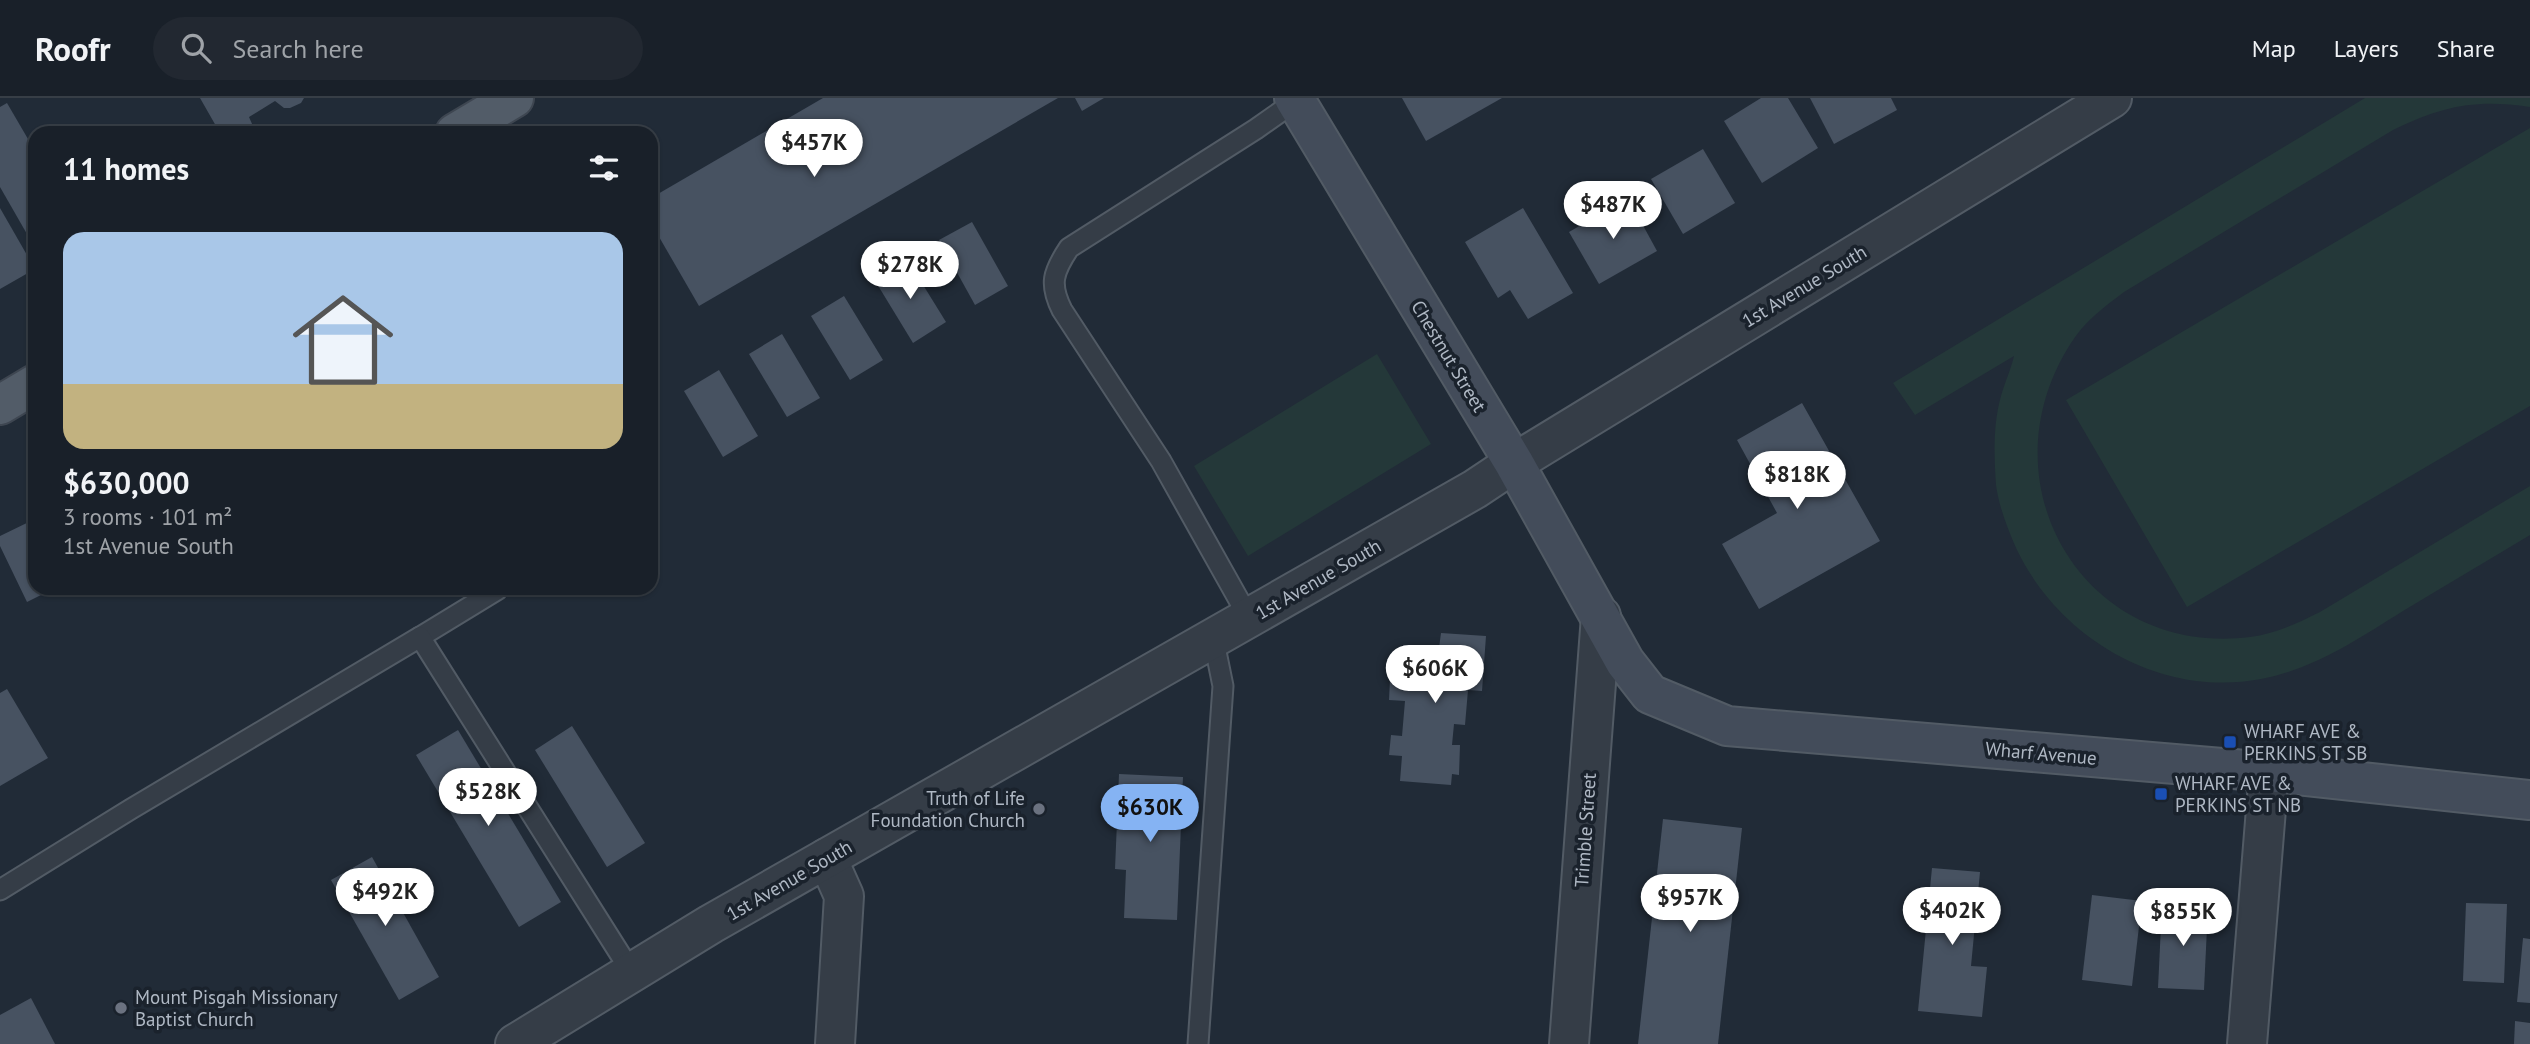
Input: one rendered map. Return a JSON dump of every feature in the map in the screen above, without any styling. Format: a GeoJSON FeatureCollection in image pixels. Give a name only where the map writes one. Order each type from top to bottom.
{"type":"FeatureCollection","features":[{"type":"Feature","properties":{"kind":"main road"},"geometry":{"type":"LineString","coordinates":[[467,126],[513,98]]}},
{"type":"Feature","properties":{"kind":"main road"},"geometry":{"type":"LineString","coordinates":[[0,405],[28,388]]}},
{"type":"Feature","properties":{"kind":"street","name":"1st Avenue South"},"geometry":{"type":"LineString","coordinates":[[515,1044],[711,924],[1475,489],[2112,98]]}},
{"type":"Feature","properties":{"kind":"street","name":"Chestnut Street"},"geometry":{"type":"LineString","coordinates":[[1296,99],[1514,463],[1601,616]]}},
{"type":"Feature","properties":{"kind":"street","name":"Wharf Avenue"},"geometry":{"type":"LineString","coordinates":[[1601,616],[1625,662],[1650,694],[1727,726],[2269,772],[2530,800]]}},
{"type":"Feature","properties":{"kind":"street","name":"Trimble Street"},"geometry":{"type":"LineString","coordinates":[[1569,1044],[1601,616]]}},
{"type":"Feature","properties":{"kind":"street"},"geometry":{"type":"LineString","coordinates":[[2247,1044],[2269,772]]}},
{"type":"Feature","properties":{"kind":"street"},"geometry":{"type":"LineString","coordinates":[[827,858],[844,896],[835,1044]]}},
{"type":"Feature","properties":{"kind":"lane"},"geometry":{"type":"LineString","coordinates":[[1249,618],[1161,461],[1062,310],[1054,295],[1054,280],[1059,264],[1069,248],[1256,129],[1296,99]]}},
{"type":"Feature","properties":{"kind":"lane"},"geometry":{"type":"LineString","coordinates":[[0,890],[489,595]]}},
{"type":"Feature","properties":{"kind":"lane"},"geometry":{"type":"LineString","coordinates":[[420,637],[632,973]]}},
{"type":"Feature","properties":{"kind":"lane"},"geometry":{"type":"LineString","coordinates":[[1198,1044],[1223,686],[1213,637]]}},
{"type":"Feature","properties":{"kind":"green space"},"geometry":{"type":"Polygon","coordinates":[[[2365,98],[2530,98],[2530,107],[2492,104],[2460,106],[2428,115],[2393,130],[2124,292],[2102,309],[2071,343],[2046,397],[2038,451],[2044,503],[2064,550],[2097,590],[2139,620],[2191,636],[2250,637],[2295,624],[2320,612],[2530,486],[2530,535],[2352,642],[2299,668],[2261,679],[2224,683],[2187,679],[2151,670],[2118,655],[2087,635],[2059,610],[2036,582],[2017,550],[1997,493],[1995,451],[1998,407],[2014,356],[1915,415],[1893,383],[2365,98]]]}},
{"type":"Feature","properties":{"kind":"green space"},"geometry":{"type":"Polygon","coordinates":[[[2530,128],[2530,406],[2187,607],[2066,400],[2530,128]]]}},
{"type":"Feature","properties":{"kind":"green space"},"geometry":{"type":"Polygon","coordinates":[[[1377,354],[1431,444],[1248,556],[1194,466],[1377,354]]]}},
{"type":"Feature","properties":{"kind":"building"},"geometry":{"type":"Polygon","coordinates":[[[200,98],[304,98],[301,103],[290,108],[284,108],[275,101],[249,117],[253,126],[216,126],[200,98]]]}},
{"type":"Feature","properties":{"kind":"building"},"geometry":{"type":"Polygon","coordinates":[[[823,98],[1058,98],[699,306],[658,235],[658,194],[823,98]]]}},
{"type":"Feature","properties":{"kind":"building"},"geometry":{"type":"Polygon","coordinates":[[[1075,98],[1104,98],[1082,111],[1075,98]]]}},
{"type":"Feature","properties":{"kind":"building"},"geometry":{"type":"Polygon","coordinates":[[[1402,98],[1502,98],[1426,141],[1402,98]]]}},
{"type":"Feature","properties":{"kind":"building"},"geometry":{"type":"Polygon","coordinates":[[[1761,98],[1788,98],[1818,148],[1762,183],[1724,121],[1761,98]]]}},
{"type":"Feature","properties":{"kind":"building"},"geometry":{"type":"Polygon","coordinates":[[[1810,98],[1891,98],[1897,110],[1834,144],[1810,98]]]}},
{"type":"Feature","properties":{"kind":"building"},"geometry":{"type":"Polygon","coordinates":[[[7,103],[28,139],[28,236],[0,187],[0,107],[7,103]]]}},
{"type":"Feature","properties":{"kind":"building"},"geometry":{"type":"Polygon","coordinates":[[[1703,149],[1735,203],[1683,234],[1651,179],[1703,149]]]}},
{"type":"Feature","properties":{"kind":"building"},"geometry":{"type":"Polygon","coordinates":[[[1628,198],[1657,251],[1599,284],[1569,232],[1628,198]]]}},
{"type":"Feature","properties":{"kind":"building"},"geometry":{"type":"Polygon","coordinates":[[[0,208],[28,257],[28,273],[0,289],[0,208]]]}},
{"type":"Feature","properties":{"kind":"building"},"geometry":{"type":"Polygon","coordinates":[[[1523,208],[1573,293],[1528,319],[1510,290],[1498,298],[1465,242],[1523,208]]]}},
{"type":"Feature","properties":{"kind":"building"},"geometry":{"type":"Polygon","coordinates":[[[972,222],[1008,286],[975,305],[939,240],[972,222]]]}},
{"type":"Feature","properties":{"kind":"building"},"geometry":{"type":"Polygon","coordinates":[[[907,259],[946,322],[913,343],[874,279],[907,259]]]}},
{"type":"Feature","properties":{"kind":"building"},"geometry":{"type":"Polygon","coordinates":[[[844,296],[883,360],[850,380],[811,316],[844,296]]]}},
{"type":"Feature","properties":{"kind":"building"},"geometry":{"type":"Polygon","coordinates":[[[782,334],[820,398],[787,417],[749,354],[782,334]]]}},
{"type":"Feature","properties":{"kind":"building"},"geometry":{"type":"Polygon","coordinates":[[[719,370],[758,436],[723,457],[684,391],[719,370]]]}},
{"type":"Feature","properties":{"kind":"building"},"geometry":{"type":"Polygon","coordinates":[[[1802,403],[1880,541],[1759,609],[1722,544],[1777,513],[1737,440],[1802,403]]]}},
{"type":"Feature","properties":{"kind":"building"},"geometry":{"type":"Polygon","coordinates":[[[28,522],[28,595],[41,595],[27,602],[0,546],[0,536],[28,522]]]}},
{"type":"Feature","properties":{"kind":"building"},"geometry":{"type":"Polygon","coordinates":[[[1441,633],[1486,636],[1482,691],[1468,690],[1465,725],[1454,724],[1452,745],[1460,745],[1459,775],[1452,774],[1451,785],[1400,781],[1402,756],[1389,755],[1391,735],[1402,736],[1405,701],[1389,700],[1390,678],[1401,679],[1403,645],[1439,648],[1441,633]]]}},
{"type":"Feature","properties":{"kind":"building"},"geometry":{"type":"Polygon","coordinates":[[[7,689],[48,758],[0,786],[0,693],[7,689]]]}},
{"type":"Feature","properties":{"kind":"building"},"geometry":{"type":"Polygon","coordinates":[[[572,726],[645,843],[607,867],[535,750],[572,726]]]}},
{"type":"Feature","properties":{"kind":"building"},"geometry":{"type":"Polygon","coordinates":[[[458,730],[561,902],[519,927],[416,755],[458,730]]]}},
{"type":"Feature","properties":{"kind":"building"},"geometry":{"type":"Polygon","coordinates":[[[1119,774],[1183,777],[1177,920],[1124,918],[1126,870],[1115,869],[1119,774]]]}},
{"type":"Feature","properties":{"kind":"building"},"geometry":{"type":"Polygon","coordinates":[[[1663,819],[1742,828],[1718,1044],[1638,1044],[1663,819]]]}},
{"type":"Feature","properties":{"kind":"building"},"geometry":{"type":"Polygon","coordinates":[[[372,857],[439,977],[399,1000],[331,880],[372,857]]]}},
{"type":"Feature","properties":{"kind":"building"},"geometry":{"type":"Polygon","coordinates":[[[1932,868],[1980,872],[1971,966],[1987,967],[1982,1017],[1918,1011],[1932,868]]]}},
{"type":"Feature","properties":{"kind":"building"},"geometry":{"type":"Polygon","coordinates":[[[2092,895],[2142,901],[2132,986],[2082,980],[2092,895]]]}},
{"type":"Feature","properties":{"kind":"building"},"geometry":{"type":"Polygon","coordinates":[[[2466,903],[2507,904],[2504,983],[2463,981],[2466,903]]]}},
{"type":"Feature","properties":{"kind":"building"},"geometry":{"type":"Polygon","coordinates":[[[2162,905],[2208,907],[2204,990],[2158,988],[2162,905]]]}},
{"type":"Feature","properties":{"kind":"building"},"geometry":{"type":"Polygon","coordinates":[[[2523,938],[2530,939],[2530,1003],[2517,1002],[2523,938]]]}},
{"type":"Feature","properties":{"kind":"building"},"geometry":{"type":"Polygon","coordinates":[[[31,998],[55,1044],[0,1044],[0,1015],[31,998]]]}},
{"type":"Feature","properties":{"kind":"building"},"geometry":{"type":"Polygon","coordinates":[[[2515,1021],[2530,1023],[2530,1044],[2514,1044],[2515,1021]]]}},
{"type":"Feature","properties":{"kind":"place","name":"WHARF AVE & PERKINS ST SB"},"geometry":{"type":"Point","coordinates":[2230,742]}},
{"type":"Feature","properties":{"kind":"place","name":"WHARF AVE & PERKINS ST NB"},"geometry":{"type":"Point","coordinates":[2161,794]}},
{"type":"Feature","properties":{"kind":"place","name":"Truth of Life Foundation Church"},"geometry":{"type":"Point","coordinates":[1039,809]}},
{"type":"Feature","properties":{"kind":"place","name":"Mount Pisgah Missionary Baptist Church"},"geometry":{"type":"Point","coordinates":[121,1008]}}]}
